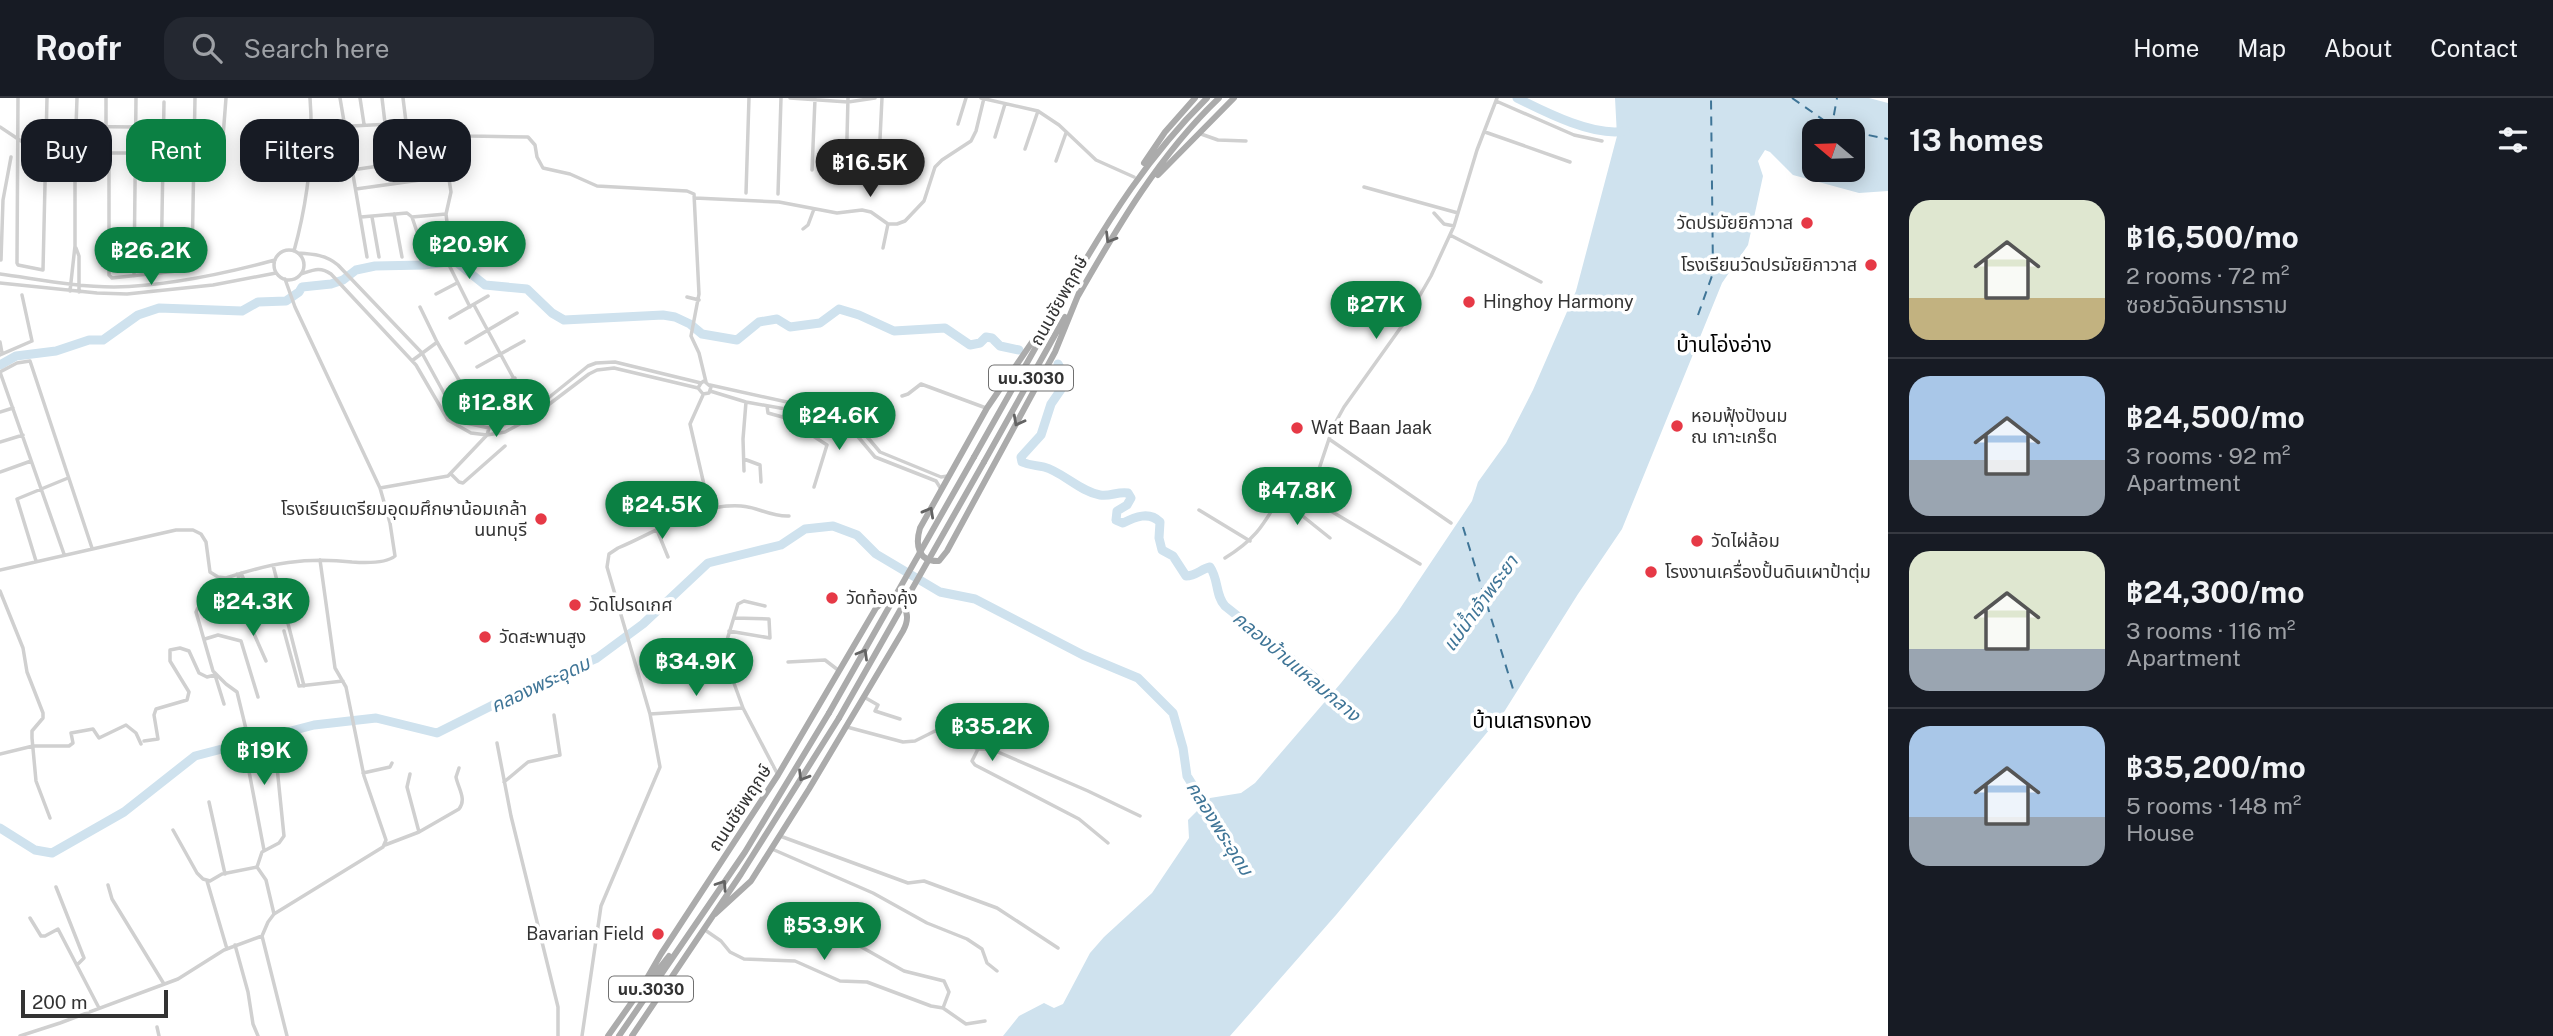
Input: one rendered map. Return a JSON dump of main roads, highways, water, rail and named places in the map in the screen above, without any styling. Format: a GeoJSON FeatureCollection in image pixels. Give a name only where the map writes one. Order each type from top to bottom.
{"type":"FeatureCollection","features":[{"type":"Feature","properties":{"kind":"main road","name":"ถนนชัยพฤกษ์"},"geometry":{"type":"LineString","coordinates":[[1129,189],[1134,177],[1165,132],[1195,98]]}},
{"type":"Feature","properties":{"kind":"main road","name":"ถนนชัยพฤกษ์"},"geometry":{"type":"LineString","coordinates":[[619,1036],[768,815],[829,713],[1069,288],[1129,189],[1167,140],[1206,98]]}},
{"type":"Feature","properties":{"kind":"main road","name":"ถนนชัยพฤกษ์"},"geometry":{"type":"LineString","coordinates":[[632,1036],[715,915],[839,718],[1119,224],[1181,140],[1219,98]]}},
{"type":"Feature","properties":{"kind":"main road"},"geometry":{"type":"LineString","coordinates":[[1146,186],[1234,98]]}},
{"type":"Feature","properties":{"kind":"main road"},"geometry":{"type":"LineString","coordinates":[[1069,288],[987,408],[941,491],[918,538],[920,554],[931,561],[939,561],[947,551],[996,463],[1055,352],[1079,293]]}},
{"type":"Feature","properties":{"kind":"main road","name":"ถนนชัยพฤกษ์"},"geometry":{"type":"LineString","coordinates":[[608,1036],[778,775],[876,608],[888,600],[901,603],[907,616],[905,627],[847,727],[751,881],[715,915]]}},
{"type":"Feature","properties":{"kind":"main road"},"geometry":{"type":"LineString","coordinates":[[639,992],[683,942]]}},
{"type":"Feature","properties":{"kind":"water","name":"แม่น้ำเจ้าพระยา"},"geometry":{"type":"Polygon","coordinates":[[[1615,98],[1869,98],[1888,103],[1888,191],[1859,193],[1819,182],[1866,182],[1866,119],[1802,119],[1802,177],[1793,175],[1765,150],[1758,161],[1763,176],[1748,245],[1722,283],[1622,529],[1504,712],[1336,915],[1230,1036],[1003,1036],[1019,1016],[1044,1003],[1054,1008],[1063,1004],[1090,953],[1152,893],[1189,838],[1188,820],[1210,798],[1241,793],[1255,783],[1397,613],[1472,501],[1478,482],[1506,443],[1533,390],[1576,291],[1617,136],[1615,98]]]}},
{"type":"Feature","properties":{"kind":"waterway"},"geometry":{"type":"LineString","coordinates":[[1517,98],[1585,127],[1613,132],[1625,131]]}},
{"type":"Feature","properties":{"kind":"waterway","name":"คลองบ้านแหลมกลาง"},"geometry":{"type":"LineString","coordinates":[[0,365],[16,356],[56,351],[89,340],[103,340],[138,315],[159,308],[242,311],[258,302],[286,301],[302,287],[331,284],[343,280],[356,270],[375,266],[455,261],[485,285],[527,289],[552,313],[564,320],[663,315],[690,324],[702,334],[737,340],[759,322],[777,319],[790,327],[820,323],[839,309],[894,331],[945,328],[970,345],[980,343],[986,337],[992,338],[1000,346],[1019,350]]}},
{"type":"Feature","properties":{"kind":"waterway","name":"คลองบ้านแหลมกลาง"},"geometry":{"type":"LineString","coordinates":[[1058,364],[1064,375],[1062,388],[1051,404],[1041,435],[1021,457],[1022,462],[1051,469],[1092,493],[1128,493],[1131,498],[1127,505],[1117,511],[1116,520],[1123,523],[1147,516],[1160,522],[1159,538],[1162,550],[1173,556],[1186,576],[1210,567],[1225,606],[1313,676],[1340,702]]}},
{"type":"Feature","properties":{"kind":"waterway","name":"คลองพระอุดม"},"geometry":{"type":"LineString","coordinates":[[0,828],[35,850],[52,853],[124,812],[195,756],[314,725],[376,718],[437,733],[523,690],[597,658],[643,624],[708,563],[781,545],[805,529],[833,526],[857,535],[876,554],[940,592],[975,599],[1083,655],[1138,678],[1173,713],[1183,748],[1187,776],[1209,811]]}},
{"type":"Feature","properties":{"kind":"place","name":"วัดปรมัยยิกาวาส"},"geometry":{"type":"Point","coordinates":[1807,223]}},
{"type":"Feature","properties":{"kind":"place","name":"โรงเรียนวัดปรมัยยิกาวาส"},"geometry":{"type":"Point","coordinates":[1871,265]}},
{"type":"Feature","properties":{"kind":"place","name":"Hinghoy Harmony"},"geometry":{"type":"Point","coordinates":[1469,302]}},
{"type":"Feature","properties":{"kind":"place","name":"หอมฟุ้งปังนม ณ เกาะเกร็ด"},"geometry":{"type":"Point","coordinates":[1677,426]}},
{"type":"Feature","properties":{"kind":"place","name":"Wat Baan Jaak"},"geometry":{"type":"Point","coordinates":[1297,428]}},
{"type":"Feature","properties":{"kind":"place","name":"โรงเรียนเตรียมอุดมศึกษาน้อมเกล้า นนทบุรี"},"geometry":{"type":"Point","coordinates":[541,519]}},
{"type":"Feature","properties":{"kind":"place","name":"วัดไผ่ล้อม"},"geometry":{"type":"Point","coordinates":[1697,541]}},
{"type":"Feature","properties":{"kind":"place","name":"โรงงานเครื่องปั้นดินเผาป้าตุ่ม"},"geometry":{"type":"Point","coordinates":[1651,572]}},
{"type":"Feature","properties":{"kind":"place","name":"วัดท้องคุ้ง"},"geometry":{"type":"Point","coordinates":[832,598]}},
{"type":"Feature","properties":{"kind":"place","name":"วัดโปรดเกศ"},"geometry":{"type":"Point","coordinates":[575,605]}},
{"type":"Feature","properties":{"kind":"place","name":"วัดสะพานสูง"},"geometry":{"type":"Point","coordinates":[485,637]}},
{"type":"Feature","properties":{"kind":"place","name":"Bavarian Field"},"geometry":{"type":"Point","coordinates":[658,934]}},
{"type":"Feature","properties":{"kind":"district","name":"บ้านโอ่งอ่าง"},"geometry":{"type":"Point","coordinates":[1724,345]}},
{"type":"Feature","properties":{"kind":"district","name":"บ้านเสาธงทอง"},"geometry":{"type":"Point","coordinates":[1532,721]}}]}
